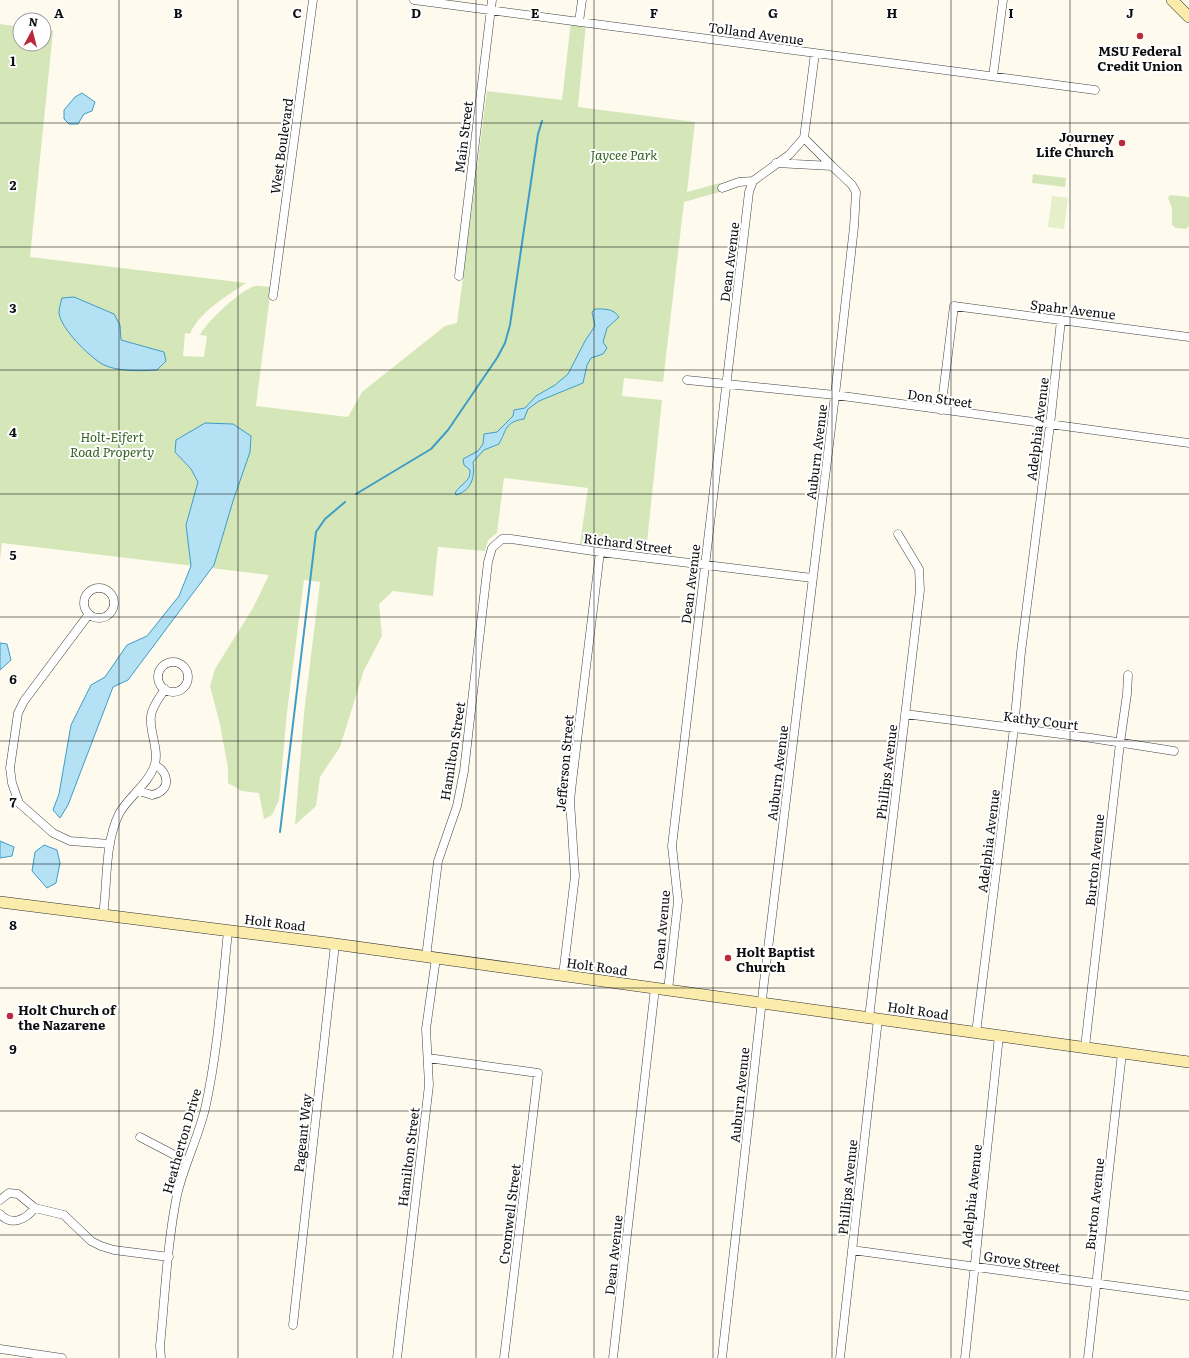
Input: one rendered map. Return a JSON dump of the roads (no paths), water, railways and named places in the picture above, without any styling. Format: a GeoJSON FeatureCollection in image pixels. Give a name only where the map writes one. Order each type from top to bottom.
{"type":"FeatureCollection","features":[{"type":"Feature","properties":{"kind":"main road"},"geometry":{"type":"LineString","coordinates":[[1172,0],[1189,17]]}},
{"type":"Feature","properties":{"kind":"main road","name":"Holt Road"},"geometry":{"type":"LineString","coordinates":[[0,902],[335,944],[1189,1062]]}},
{"type":"Feature","properties":{"kind":"street","name":"West Boulevard"},"geometry":{"type":"LineString","coordinates":[[273,296],[313,0]]}},
{"type":"Feature","properties":{"kind":"street","name":"Tolland Avenue"},"geometry":{"type":"LineString","coordinates":[[414,0],[1095,90]]}},
{"type":"Feature","properties":{"kind":"street","name":"Main Street"},"geometry":{"type":"LineString","coordinates":[[459,276],[492,0]]}},
{"type":"Feature","properties":{"kind":"street"},"geometry":{"type":"LineString","coordinates":[[579,22],[582,0]]}},
{"type":"Feature","properties":{"kind":"street"},"geometry":{"type":"LineString","coordinates":[[993,76],[1003,0]]}},
{"type":"Feature","properties":{"kind":"street"},"geometry":{"type":"LineString","coordinates":[[722,188],[740,182],[753,181],[789,155],[804,138],[815,53]]}},
{"type":"Feature","properties":{"kind":"street"},"geometry":{"type":"LineString","coordinates":[[804,138],[832,166]]}},
{"type":"Feature","properties":{"kind":"street"},"geometry":{"type":"LineString","coordinates":[[776,163],[832,166]]}},
{"type":"Feature","properties":{"kind":"street","name":"Auburn Avenue"},"geometry":{"type":"LineString","coordinates":[[722,1358],[762,1003],[854,226],[856,192],[852,185],[832,166]]}},
{"type":"Feature","properties":{"kind":"street","name":"Dean Avenue"},"geometry":{"type":"LineString","coordinates":[[668,990],[678,901],[672,846],[749,192],[753,181]]}},
{"type":"Feature","properties":{"kind":"street","name":"Spahr Avenue"},"geometry":{"type":"LineString","coordinates":[[941,410],[954,306],[1189,337]]}},
{"type":"Feature","properties":{"kind":"street","name":"Adelphia Avenue"},"geometry":{"type":"LineString","coordinates":[[976,1032],[1014,728],[1021,652],[1050,425],[1061,320]]}},
{"type":"Feature","properties":{"kind":"street","name":"Don Street"},"geometry":{"type":"LineString","coordinates":[[688,380],[835,395],[1189,443]]}},
{"type":"Feature","properties":{"kind":"street","name":"Phillips Avenue"},"geometry":{"type":"LineString","coordinates":[[840,1358],[852,1250],[873,1019],[920,579],[919,569],[898,534]]}},
{"type":"Feature","properties":{"kind":"street","name":"Richard Street"},"geometry":{"type":"LineString","coordinates":[[492,548],[502,539],[812,578]]}},
{"type":"Feature","properties":{"kind":"street","name":"Hamilton Street"},"geometry":{"type":"LineString","coordinates":[[397,1358],[429,1085],[426,1029],[438,861],[457,806],[464,772],[488,562],[492,548]]}},
{"type":"Feature","properties":{"kind":"street","name":"Jefferson Street"},"geometry":{"type":"LineString","coordinates":[[564,976],[575,876],[570,800],[600,552]]}},
{"type":"Feature","properties":{"kind":"street"},"geometry":{"type":"LineString","coordinates":[[89,614],[24,701],[18,713],[10,768],[12,783],[19,803],[53,833],[70,841],[110,844]]}},
{"type":"Feature","properties":{"kind":"street","name":"Burton Avenue"},"geometry":{"type":"LineString","coordinates":[[1085,1047],[1128,675]]}},
{"type":"Feature","properties":{"kind":"street"},"geometry":{"type":"LineString","coordinates":[[103,916],[110,844],[120,813],[139,791],[155,764],[155,747],[151,716],[154,707],[165,689]]}},
{"type":"Feature","properties":{"kind":"street","name":"Kathy Court"},"geometry":{"type":"LineString","coordinates":[[905,714],[1174,751]]}},
{"type":"Feature","properties":{"kind":"street"},"geometry":{"type":"LineString","coordinates":[[139,791],[152,795],[163,790],[166,785],[165,772],[155,764]]}},
{"type":"Feature","properties":{"kind":"street","name":"Heatherton Drive"},"geometry":{"type":"LineString","coordinates":[[161,1358],[160,1346],[168,1257],[177,1196],[186,1161],[197,1134],[208,1094],[228,931]]}},
{"type":"Feature","properties":{"kind":"street","name":"Pageant Way"},"geometry":{"type":"LineString","coordinates":[[293,1325],[335,944]]}},
{"type":"Feature","properties":{"kind":"street","name":"Dean Avenue"},"geometry":{"type":"LineString","coordinates":[[613,1358],[655,988]]}},
{"type":"Feature","properties":{"kind":"street","name":"Adelphia Avenue"},"geometry":{"type":"LineString","coordinates":[[965,1358],[999,1036]]}},
{"type":"Feature","properties":{"kind":"street","name":"Burton Avenue"},"geometry":{"type":"LineString","coordinates":[[1088,1358],[1122,1052]]}},
{"type":"Feature","properties":{"kind":"street","name":"Cromwell Street"},"geometry":{"type":"LineString","coordinates":[[428,1058],[538,1073],[504,1358]]}},
{"type":"Feature","properties":{"kind":"street"},"geometry":{"type":"LineString","coordinates":[[140,1137],[186,1161]]}},
{"type":"Feature","properties":{"kind":"street"},"geometry":{"type":"LineString","coordinates":[[0,1200],[9,1193],[18,1194],[35,1208],[64,1215],[91,1241],[101,1246],[114,1250],[168,1257]]}},
{"type":"Feature","properties":{"kind":"street"},"geometry":{"type":"LineString","coordinates":[[0,1214],[5,1219],[16,1221],[28,1216],[35,1208]]}},
{"type":"Feature","properties":{"kind":"street","name":"Grove Street"},"geometry":{"type":"LineString","coordinates":[[852,1250],[1189,1296]]}},
{"type":"Feature","properties":{"kind":"street"},"geometry":{"type":"LineString","coordinates":[[0,1349],[62,1358]]}},
{"type":"Feature","properties":{"kind":"water"},"geometry":{"type":"Polygon","coordinates":[[[82,93],[95,102],[92,111],[84,114],[78,124],[69,124],[64,119],[64,110],[75,97],[82,93]]]}},
{"type":"Feature","properties":{"kind":"water"},"geometry":{"type":"Polygon","coordinates":[[[74,297],[114,314],[120,325],[121,340],[164,352],[166,361],[157,370],[137,371],[122,370],[102,364],[76,342],[61,319],[59,311],[62,298],[74,297]]]}},
{"type":"Feature","properties":{"kind":"water"},"geometry":{"type":"Polygon","coordinates":[[[595,309],[605,309],[614,312],[619,317],[607,328],[603,342],[607,348],[603,354],[591,358],[587,365],[583,383],[539,401],[528,409],[524,419],[510,424],[505,430],[499,444],[484,450],[473,462],[473,478],[469,486],[466,490],[456,495],[455,493],[457,490],[467,480],[470,474],[470,470],[464,465],[463,459],[478,451],[483,444],[484,434],[497,432],[513,416],[514,410],[525,408],[536,396],[555,385],[568,374],[585,341],[595,326],[592,312],[595,309]]]}},
{"type":"Feature","properties":{"kind":"water"},"geometry":{"type":"Polygon","coordinates":[[[205,423],[233,424],[251,436],[250,452],[233,501],[214,565],[128,680],[113,687],[68,805],[60,818],[53,810],[59,794],[71,725],[91,685],[105,677],[127,645],[147,636],[179,596],[191,566],[186,525],[198,482],[191,469],[175,452],[176,440],[205,423]]]}},
{"type":"Feature","properties":{"kind":"water"},"geometry":{"type":"Polygon","coordinates":[[[0,643],[7,644],[11,660],[0,670],[0,643]]]}},
{"type":"Feature","properties":{"kind":"water"},"geometry":{"type":"Polygon","coordinates":[[[0,841],[14,847],[12,856],[0,858],[0,841]]]}},
{"type":"Feature","properties":{"kind":"water"},"geometry":{"type":"Polygon","coordinates":[[[44,845],[57,850],[60,863],[56,883],[47,888],[32,871],[35,852],[44,845]]]}},
{"type":"Feature","properties":{"kind":"waterway"},"geometry":{"type":"LineString","coordinates":[[356,494],[431,449],[448,430],[497,358],[505,343],[510,325],[538,134],[542,121]]}},
{"type":"Feature","properties":{"kind":"waterway"},"geometry":{"type":"LineString","coordinates":[[280,832],[316,532],[325,519],[345,502]]}},
{"type":"Feature","properties":{"kind":"place","name":"MSU Federal Credit Union"},"geometry":{"type":"Point","coordinates":[1140,36]}},
{"type":"Feature","properties":{"kind":"place","name":"Journey Life Church"},"geometry":{"type":"Point","coordinates":[1122,143]}},
{"type":"Feature","properties":{"kind":"place","name":"Holt Baptist Church"},"geometry":{"type":"Point","coordinates":[728,958]}},
{"type":"Feature","properties":{"kind":"place","name":"Holt Church of the Nazarene"},"geometry":{"type":"Point","coordinates":[10,1016]}},
{"type":"Feature","properties":{"kind":"park label","name":"Jaycee Park"},"geometry":{"type":"Point","coordinates":[624,154]}},
{"type":"Feature","properties":{"kind":"park label","name":"Holt-Eifert Road Property"},"geometry":{"type":"Point","coordinates":[112,444]}}]}
